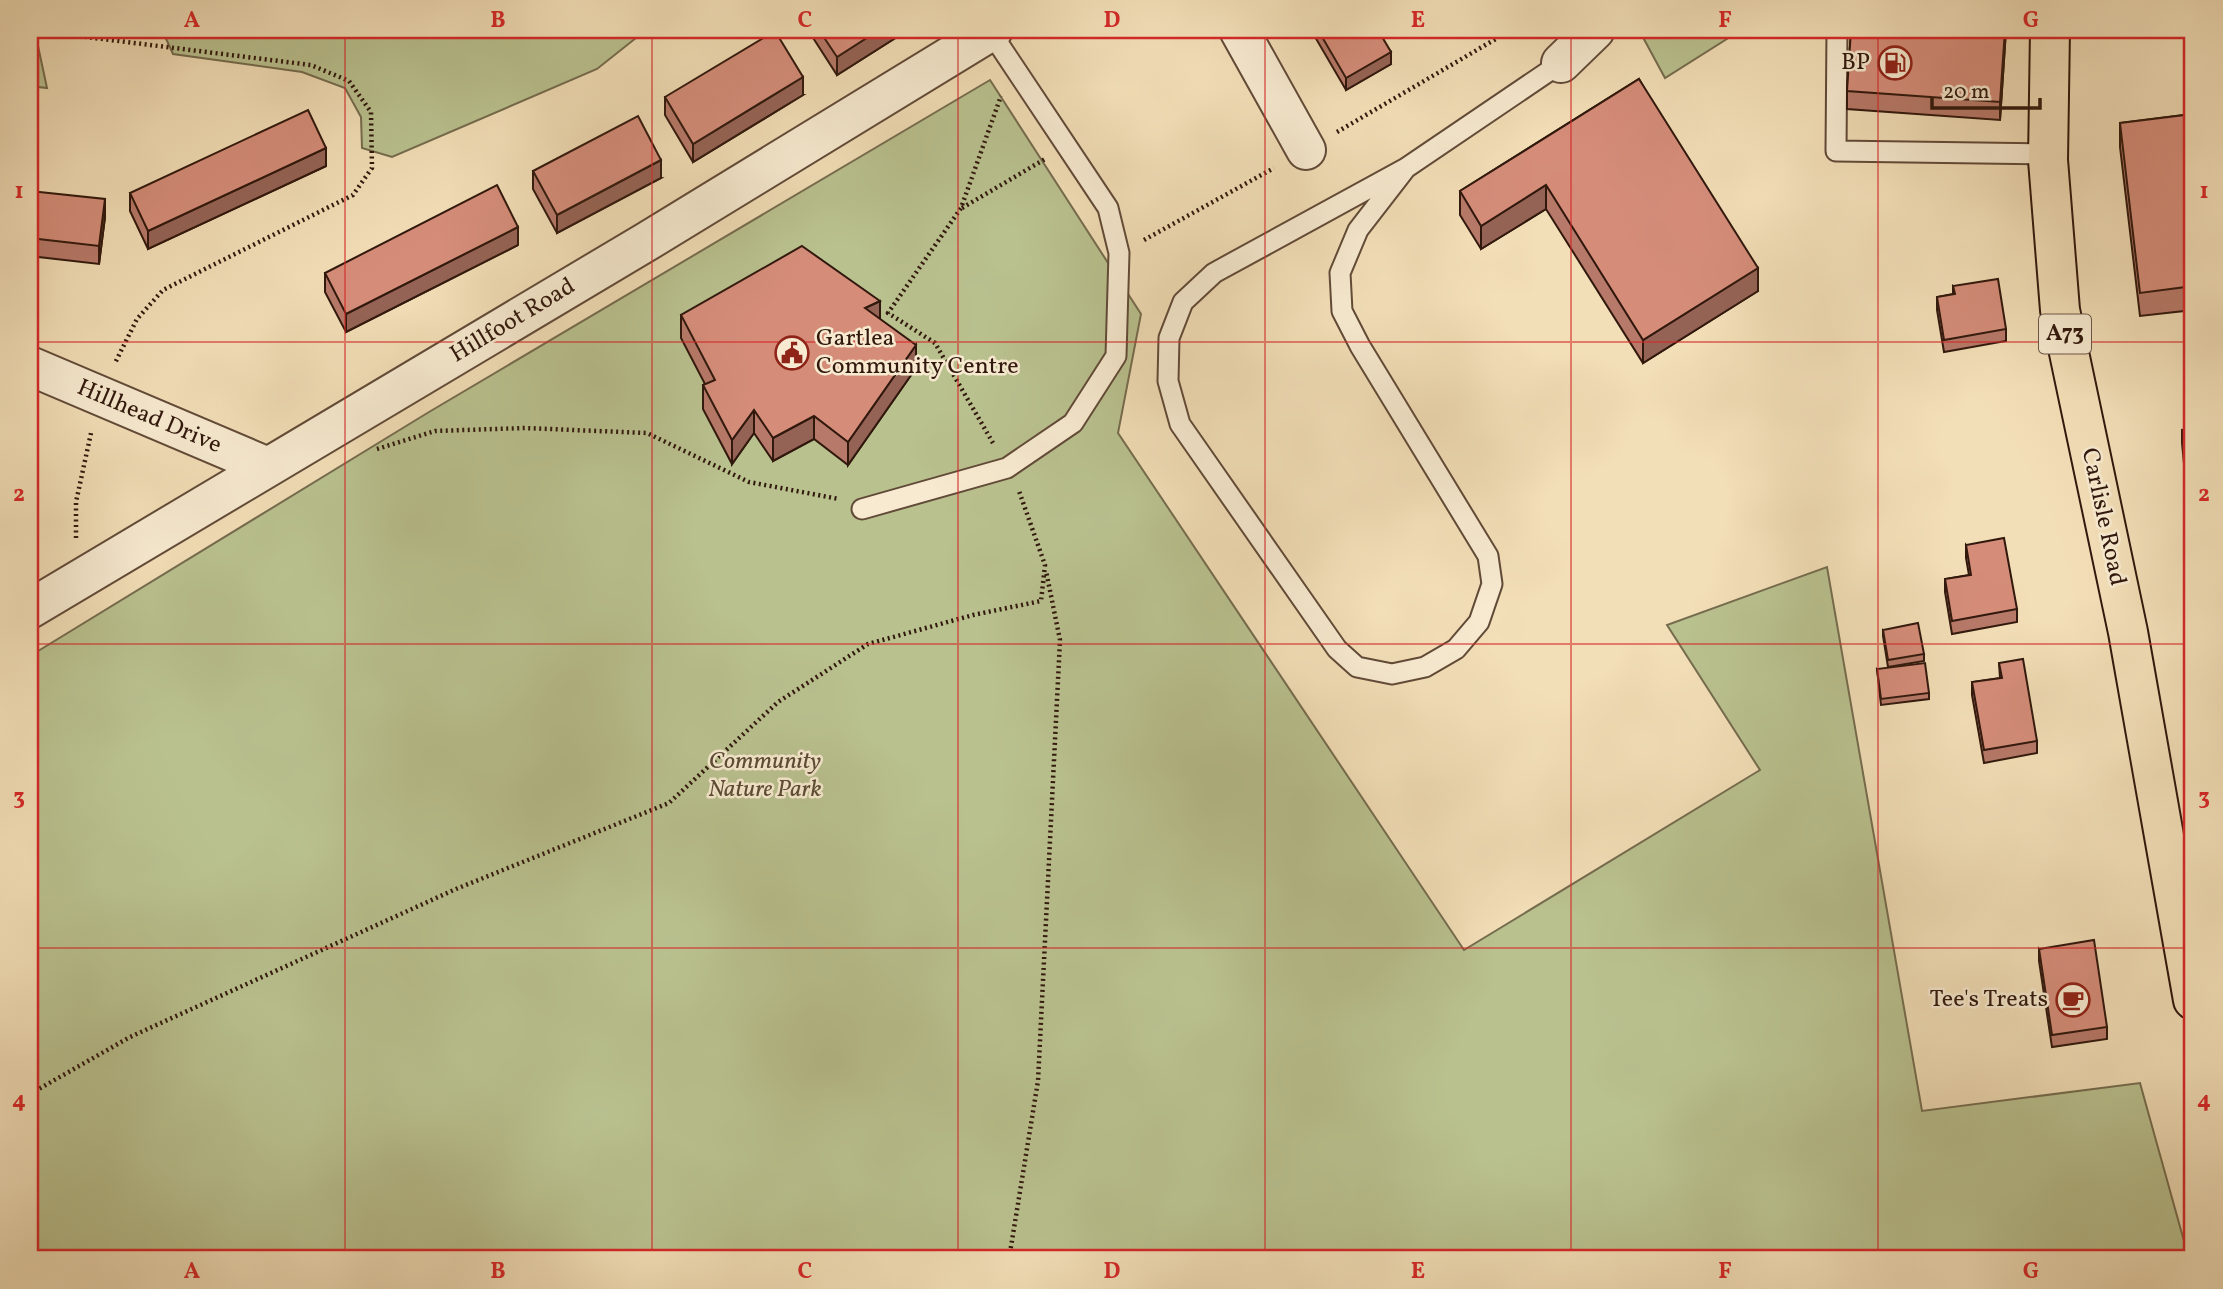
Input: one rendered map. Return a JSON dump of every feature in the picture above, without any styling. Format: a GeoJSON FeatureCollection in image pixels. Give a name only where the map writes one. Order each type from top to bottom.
{"type":"FeatureCollection","features":[{"type":"Feature","properties":{"kind":"main road","name":"Carlisle Road"},"geometry":{"type":"LineString","coordinates":[[2050,30],[2048,154],[2060,310],[2128,632],[2193,1000]]}},
{"type":"Feature","properties":{"kind":"street"},"geometry":{"type":"LineString","coordinates":[[1239,30],[1306,150]]}},
{"type":"Feature","properties":{"kind":"street"},"geometry":{"type":"LineString","coordinates":[[1561,63],[1595,30]]}},
{"type":"Feature","properties":{"kind":"street","name":"Hillfoot Road"},"geometry":{"type":"LineString","coordinates":[[30,609],[658,235],[991,31]]}},
{"type":"Feature","properties":{"kind":"street","name":"Hillhead Drive"},"geometry":{"type":"LineString","coordinates":[[30,366],[268,467]]}},
{"type":"Feature","properties":{"kind":"lane"},"geometry":{"type":"LineString","coordinates":[[1837,30],[1836,151],[2048,154]]}},
{"type":"Feature","properties":{"kind":"lane"},"geometry":{"type":"LineString","coordinates":[[862,509],[1007,468],[1073,424],[1116,356],[1119,253],[1108,208],[991,31]]}},
{"type":"Feature","properties":{"kind":"lane"},"geometry":{"type":"LineString","coordinates":[[1406,167],[1358,230],[1340,273],[1342,311],[1367,358],[1489,556],[1492,583],[1479,622],[1456,649],[1425,667],[1392,674],[1357,667],[1338,649],[1180,424],[1168,381],[1169,338],[1183,302],[1214,273],[1406,167],[1561,63]]}},
{"type":"Feature","properties":{"kind":"path"},"geometry":{"type":"LineString","coordinates":[[30,30],[311,65],[349,81],[371,112],[372,167],[353,195],[163,290],[137,319],[99,395],[76,502],[77,581]]}},
{"type":"Feature","properties":{"kind":"path"},"geometry":{"type":"LineString","coordinates":[[1009,1259],[1038,1081],[1060,640],[1045,565],[1021,496],[1007,468],[935,343],[888,313],[961,208],[1013,65]]}},
{"type":"Feature","properties":{"kind":"path"},"geometry":{"type":"LineString","coordinates":[[961,208],[1066,146]]}},
{"type":"Feature","properties":{"kind":"path"},"geometry":{"type":"LineString","coordinates":[[369,451],[435,431],[525,428],[647,433],[749,482],[850,501],[862,509]]}},
{"type":"Feature","properties":{"kind":"path"},"geometry":{"type":"LineString","coordinates":[[30,1094],[130,1037],[456,889],[669,803],[778,702],[868,644],[973,615],[1041,601],[1045,565]]}},
{"type":"Feature","properties":{"kind":"green space"},"geometry":{"type":"Polygon","coordinates":[[[162,30],[646,30],[597,69],[392,157],[362,148],[361,117],[345,88],[302,72],[173,54],[162,30]]]}},
{"type":"Feature","properties":{"kind":"green space"},"geometry":{"type":"Polygon","coordinates":[[[1639,30],[1741,30],[1665,78],[1639,30]]]}},
{"type":"Feature","properties":{"kind":"green space"},"geometry":{"type":"Polygon","coordinates":[[[30,45],[38,46],[47,88],[30,86],[30,45]]]}},
{"type":"Feature","properties":{"kind":"green space","name":"Community Nature Park"},"geometry":{"type":"Polygon","coordinates":[[[990,80],[1141,314],[1118,433],[1464,950],[1760,770],[1667,625],[1827,567],[1922,1111],[2140,1083],[2189,1259],[30,1259],[30,656],[429,412],[990,80]]]}},
{"type":"Feature","properties":{"kind":"building"},"geometry":{"type":"Polygon","coordinates":[[[819,30],[879,30],[837,57],[819,30]]]}},
{"type":"Feature","properties":{"kind":"building"},"geometry":{"type":"Polygon","coordinates":[[[1318,30],[1378,30],[1391,52],[1346,78],[1318,30]]]}},
{"type":"Feature","properties":{"kind":"building"},"geometry":{"type":"Polygon","coordinates":[[[1851,30],[2005,30],[2000,102],[1847,91],[1851,30]]]}},
{"type":"Feature","properties":{"kind":"building"},"geometry":{"type":"Polygon","coordinates":[[[775,31],[803,77],[693,144],[665,97],[775,31]]]}},
{"type":"Feature","properties":{"kind":"building"},"geometry":{"type":"Polygon","coordinates":[[[1639,79],[1758,268],[1643,340],[1546,185],[1481,226],[1460,191],[1639,79]]]}},
{"type":"Feature","properties":{"kind":"building"},"geometry":{"type":"Polygon","coordinates":[[[308,110],[326,148],[148,231],[130,193],[308,110]]]}},
{"type":"Feature","properties":{"kind":"building"},"geometry":{"type":"Polygon","coordinates":[[[2193,114],[2193,286],[2140,293],[2120,123],[2193,114]]]}},
{"type":"Feature","properties":{"kind":"building"},"geometry":{"type":"Polygon","coordinates":[[[638,116],[661,160],[557,215],[533,171],[638,116]]]}},
{"type":"Feature","properties":{"kind":"building"},"geometry":{"type":"Polygon","coordinates":[[[497,185],[518,227],[346,314],[325,273],[497,185]]]}},
{"type":"Feature","properties":{"kind":"building"},"geometry":{"type":"Polygon","coordinates":[[[30,191],[105,199],[99,246],[30,238],[30,191]]]}},
{"type":"Feature","properties":{"kind":"building","name":"Gartlea Community Centre"},"geometry":{"type":"Polygon","coordinates":[[[802,246],[880,301],[865,308],[916,345],[848,442],[814,416],[773,438],[754,410],[732,440],[703,385],[715,380],[681,315],[802,246]]]}},
{"type":"Feature","properties":{"kind":"building"},"geometry":{"type":"Polygon","coordinates":[[[1998,279],[2006,329],[1944,340],[1937,297],[1955,294],[1953,286],[1998,279]]]}},
{"type":"Feature","properties":{"kind":"building"},"geometry":{"type":"Polygon","coordinates":[[[2193,429],[2193,493],[2188,494],[2182,430],[2193,429]]]}},
{"type":"Feature","properties":{"kind":"building"},"geometry":{"type":"Polygon","coordinates":[[[2004,538],[2017,609],[1952,621],[1945,579],[1971,575],[1966,545],[2004,538]]]}},
{"type":"Feature","properties":{"kind":"building"},"geometry":{"type":"Polygon","coordinates":[[[1918,623],[1924,654],[1888,660],[1883,630],[1918,623]]]}},
{"type":"Feature","properties":{"kind":"building"},"geometry":{"type":"Polygon","coordinates":[[[2023,659],[2037,741],[1984,750],[1972,682],[2002,678],[1999,663],[2023,659]]]}},
{"type":"Feature","properties":{"kind":"building"},"geometry":{"type":"Polygon","coordinates":[[[1925,663],[1929,693],[1881,699],[1877,669],[1925,663]]]}},
{"type":"Feature","properties":{"kind":"building","name":"Tee's Treats"},"geometry":{"type":"Polygon","coordinates":[[[2094,940],[2107,1027],[2052,1035],[2039,949],[2094,940]]]}},
{"type":"Feature","properties":{"kind":"place","name":"BP"},"geometry":{"type":"Point","coordinates":[1895,63]}},
{"type":"Feature","properties":{"kind":"place","name":"Gartlea Community Centre"},"geometry":{"type":"Point","coordinates":[792,353]}},
{"type":"Feature","properties":{"kind":"place","name":"Tee's Treats"},"geometry":{"type":"Point","coordinates":[2073,1000]}}]}
